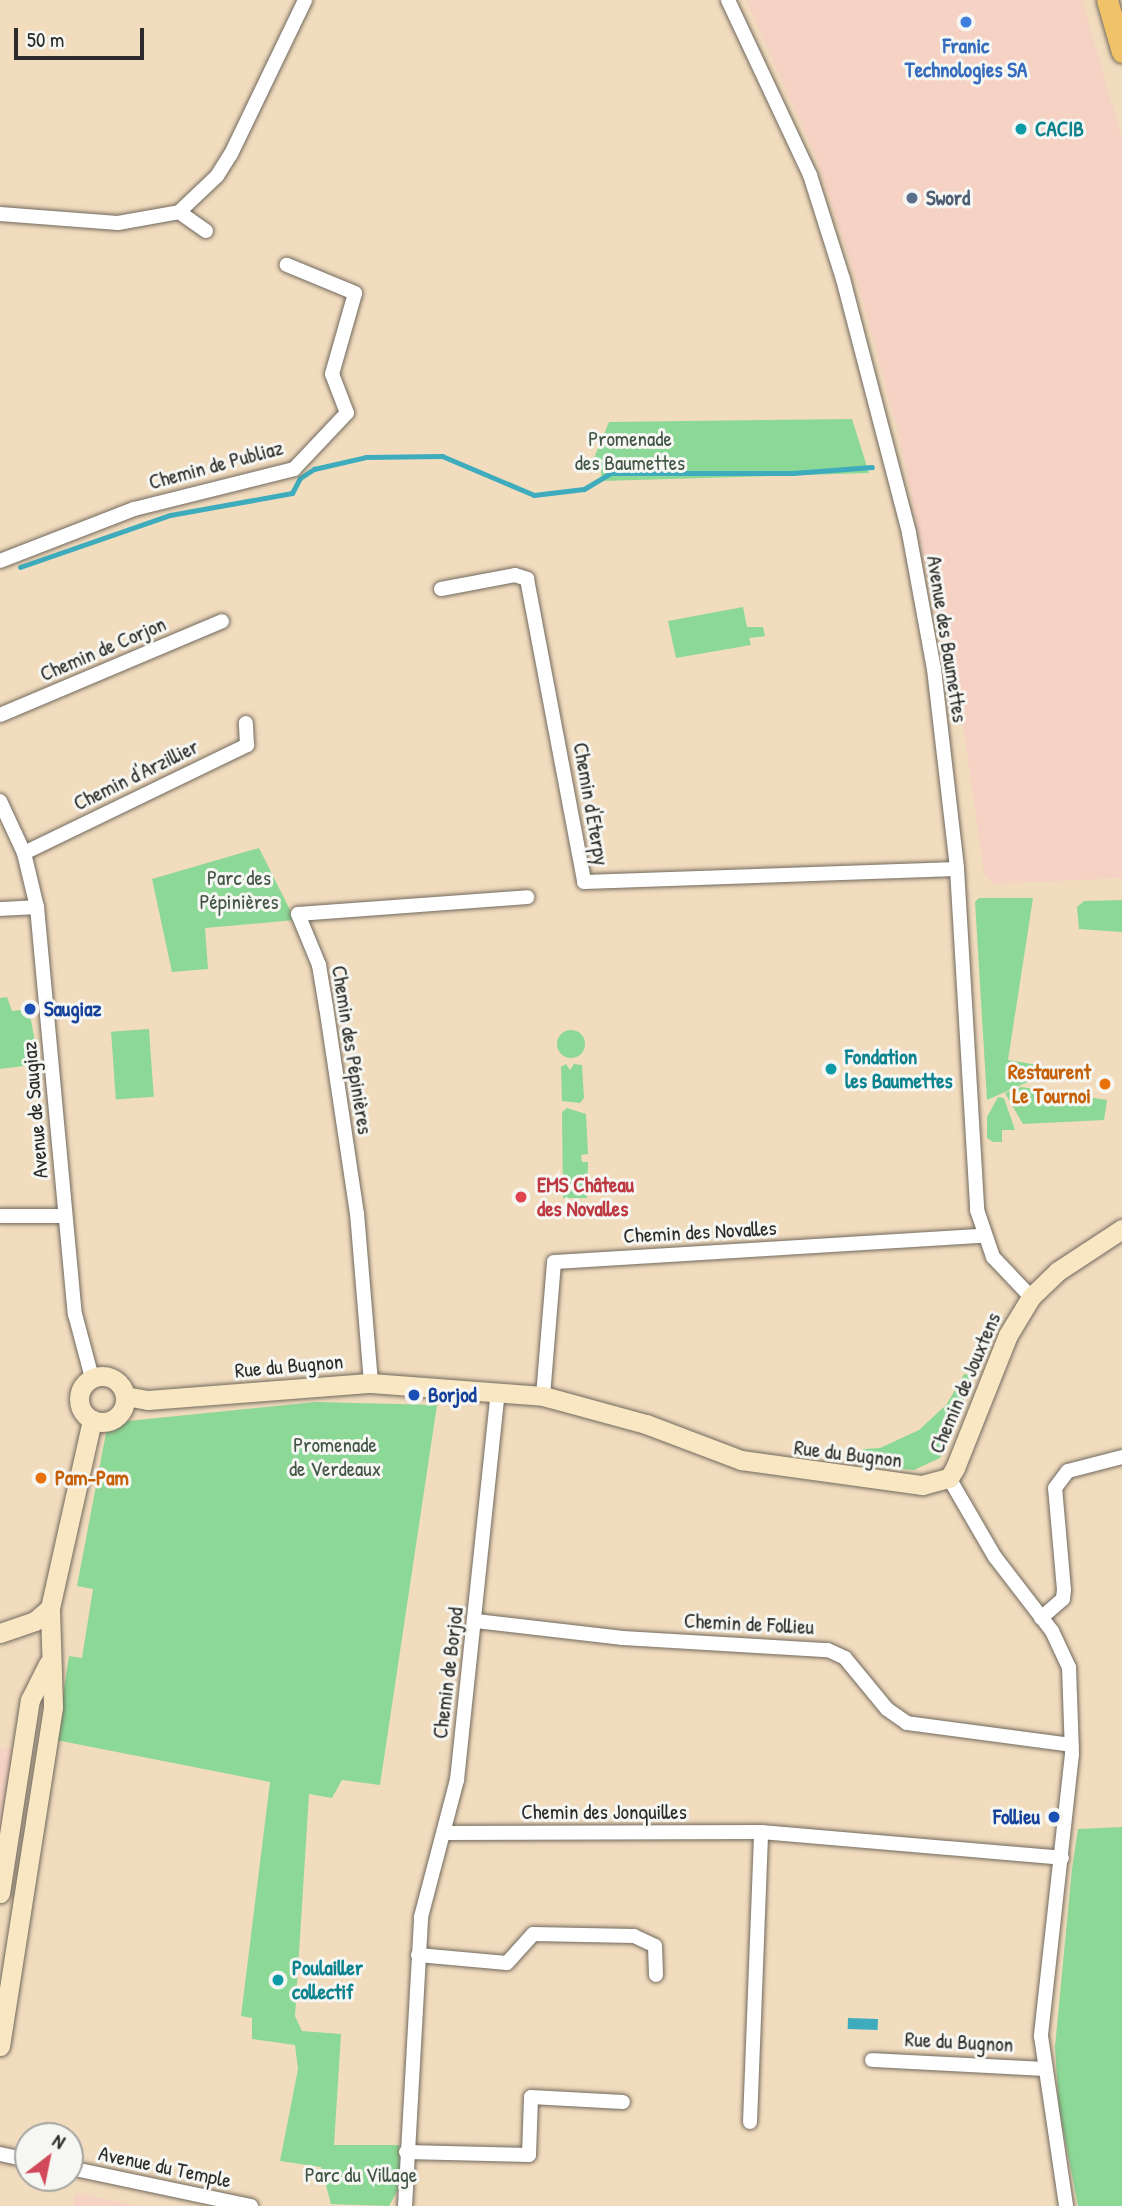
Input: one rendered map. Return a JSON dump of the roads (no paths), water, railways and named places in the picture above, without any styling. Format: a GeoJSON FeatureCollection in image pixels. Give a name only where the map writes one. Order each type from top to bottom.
{"type":"FeatureCollection","features":[{"type":"Feature","properties":{"kind":"main road"},"geometry":{"type":"LineString","coordinates":[[1107,0],[1122,52]]}},
{"type":"Feature","properties":{"kind":"street"},"geometry":{"type":"LineString","coordinates":[[0,214],[118,223],[180,212],[217,176],[231,154],[305,0]]}},
{"type":"Feature","properties":{"kind":"street","name":"Avenue des Baumettes"},"geometry":{"type":"LineString","coordinates":[[728,0],[810,174],[894,472],[934,668],[957,869],[974,1188],[983,1236],[993,1257],[1031,1297]]}},
{"type":"Feature","properties":{"kind":"street"},"geometry":{"type":"LineString","coordinates":[[180,212],[206,231]]}},
{"type":"Feature","properties":{"kind":"street","name":"Chemin de Publiaz"},"geometry":{"type":"LineString","coordinates":[[0,561],[134,509],[294,469],[347,412],[332,374],[355,293],[286,265]]}},
{"type":"Feature","properties":{"kind":"street","name":"Chemin d'Eterpy"},"geometry":{"type":"LineString","coordinates":[[441,589],[520,575],[527,579],[584,881],[957,869]]}},
{"type":"Feature","properties":{"kind":"street","name":"Chemin de Corjon"},"geometry":{"type":"LineString","coordinates":[[0,715],[222,621]]}},
{"type":"Feature","properties":{"kind":"street","name":"Chemin d'Arzillier"},"geometry":{"type":"LineString","coordinates":[[24,853],[247,745],[246,723]]}},
{"type":"Feature","properties":{"kind":"street","name":"Avenue de Saugiaz"},"geometry":{"type":"LineString","coordinates":[[0,801],[24,853],[37,907],[75,1314],[92,1378]]}},
{"type":"Feature","properties":{"kind":"street","name":"Chemin des Pépinières"},"geometry":{"type":"LineString","coordinates":[[371,1383],[356,1214],[326,1007],[319,965],[298,914],[527,897]]}},
{"type":"Feature","properties":{"kind":"street"},"geometry":{"type":"LineString","coordinates":[[0,909],[37,907]]}},
{"type":"Feature","properties":{"kind":"street"},"geometry":{"type":"LineString","coordinates":[[0,1216],[65,1216]]}},
{"type":"Feature","properties":{"kind":"street","name":"Chemin de Jouxtens"},"geometry":{"type":"LineString","coordinates":[[949,1478],[965,1451],[1008,1335],[1031,1297],[1058,1272],[1122,1229]]}},
{"type":"Feature","properties":{"kind":"street","name":"Chemin des Novalles"},"geometry":{"type":"LineString","coordinates":[[543,1396],[554,1262],[983,1236]]}},
{"type":"Feature","properties":{"kind":"street"},"geometry":{"type":"LineString","coordinates":[[92,1378],[113,1378],[125,1396],[123,1410],[113,1420],[92,1420],[81,1409],[79,1395],[92,1378]]}},
{"type":"Feature","properties":{"kind":"street","name":"Rue du Bugnon"},"geometry":{"type":"LineString","coordinates":[[125,1396],[148,1400],[371,1383],[543,1396],[646,1424],[721,1453],[774,1468],[898,1484],[949,1478],[995,1557],[1041,1618],[1069,1667],[1072,1745],[1041,2036],[1043,2069],[1066,2206]]}},
{"type":"Feature","properties":{"kind":"street","name":"Chemin de Borjod"},"geometry":{"type":"LineString","coordinates":[[405,2206],[421,1917],[446,1833],[476,1621],[498,1392]]}},
{"type":"Feature","properties":{"kind":"street"},"geometry":{"type":"LineString","coordinates":[[0,2046],[53,1706],[49,1663],[50,1608],[92,1420]]}},
{"type":"Feature","properties":{"kind":"street"},"geometry":{"type":"LineString","coordinates":[[1041,1618],[1062,1599],[1064,1590],[1055,1488],[1068,1471],[1122,1457]]}},
{"type":"Feature","properties":{"kind":"street"},"geometry":{"type":"LineString","coordinates":[[0,1633],[35,1620],[50,1608]]}},
{"type":"Feature","properties":{"kind":"street","name":"Chemin de Follieu"},"geometry":{"type":"LineString","coordinates":[[476,1621],[623,1638],[828,1650],[845,1658],[887,1709],[907,1723],[1072,1745]]}},
{"type":"Feature","properties":{"kind":"street"},"geometry":{"type":"LineString","coordinates":[[0,1893],[30,1700],[49,1663]]}},
{"type":"Feature","properties":{"kind":"street"},"geometry":{"type":"LineString","coordinates":[[24,1743],[47,1747]]}},
{"type":"Feature","properties":{"kind":"street"},"geometry":{"type":"LineString","coordinates":[[750,2122],[761,1832]]}},
{"type":"Feature","properties":{"kind":"street","name":"Chemin des Jonquilles"},"geometry":{"type":"LineString","coordinates":[[446,1833],[761,1832],[1062,1858]]}},
{"type":"Feature","properties":{"kind":"street"},"geometry":{"type":"LineString","coordinates":[[4,1864],[27,1868]]}},
{"type":"Feature","properties":{"kind":"street"},"geometry":{"type":"LineString","coordinates":[[418,1955],[507,1963],[533,1934],[634,1936],[655,1946],[656,1975]]}},
{"type":"Feature","properties":{"kind":"street","name":"Rue du Bugnon"},"geometry":{"type":"LineString","coordinates":[[872,2060],[1043,2069]]}},
{"type":"Feature","properties":{"kind":"street"},"geometry":{"type":"LineString","coordinates":[[407,2152],[529,2155],[531,2097],[623,2102]]}},
{"type":"Feature","properties":{"kind":"street","name":"Avenue du Temple"},"geometry":{"type":"LineString","coordinates":[[84,2171],[251,2206]]}},
{"type":"Feature","properties":{"kind":"water"},"geometry":{"type":"Polygon","coordinates":[[[848,2018],[878,2019],[878,2030],[848,2029],[848,2018]]]}},
{"type":"Feature","properties":{"kind":"waterway"},"geometry":{"type":"LineString","coordinates":[[20,567],[170,515],[292,493],[300,478],[314,469],[366,457],[442,456],[534,495],[584,489],[611,473],[793,473],[872,467]]}},
{"type":"Feature","properties":{"kind":"place","name":"Franic Technologies SA"},"geometry":{"type":"Point","coordinates":[966,22]}},
{"type":"Feature","properties":{"kind":"place","name":"CACIB"},"geometry":{"type":"Point","coordinates":[1021,129]}},
{"type":"Feature","properties":{"kind":"place","name":"Sword"},"geometry":{"type":"Point","coordinates":[912,198]}},
{"type":"Feature","properties":{"kind":"place","name":"Saugiaz"},"geometry":{"type":"Point","coordinates":[30,1009]}},
{"type":"Feature","properties":{"kind":"place","name":"Fondation les Baumettes"},"geometry":{"type":"Point","coordinates":[831,1069]}},
{"type":"Feature","properties":{"kind":"place","name":"Restaurent Le Tournoi"},"geometry":{"type":"Point","coordinates":[1105,1084]}},
{"type":"Feature","properties":{"kind":"place","name":"EMS Château des Novalles"},"geometry":{"type":"Point","coordinates":[521,1197]}},
{"type":"Feature","properties":{"kind":"place","name":"Borjod"},"geometry":{"type":"Point","coordinates":[414,1395]}},
{"type":"Feature","properties":{"kind":"place","name":"Pam-Pam"},"geometry":{"type":"Point","coordinates":[41,1478]}},
{"type":"Feature","properties":{"kind":"place","name":"Follieu"},"geometry":{"type":"Point","coordinates":[1054,1817]}},
{"type":"Feature","properties":{"kind":"place","name":"Poulailler collectif"},"geometry":{"type":"Point","coordinates":[278,1980]}},
{"type":"Feature","properties":{"kind":"park label","name":"Promenade des Baumettes"},"geometry":{"type":"Point","coordinates":[630,451]}},
{"type":"Feature","properties":{"kind":"park label","name":"Parc des Pépinières"},"geometry":{"type":"Point","coordinates":[239,890]}},
{"type":"Feature","properties":{"kind":"park label","name":"Promenade de Verdeaux"},"geometry":{"type":"Point","coordinates":[335,1457]}},
{"type":"Feature","properties":{"kind":"park label","name":"Parc du Village"},"geometry":{"type":"Point","coordinates":[361,2175]}}]}
